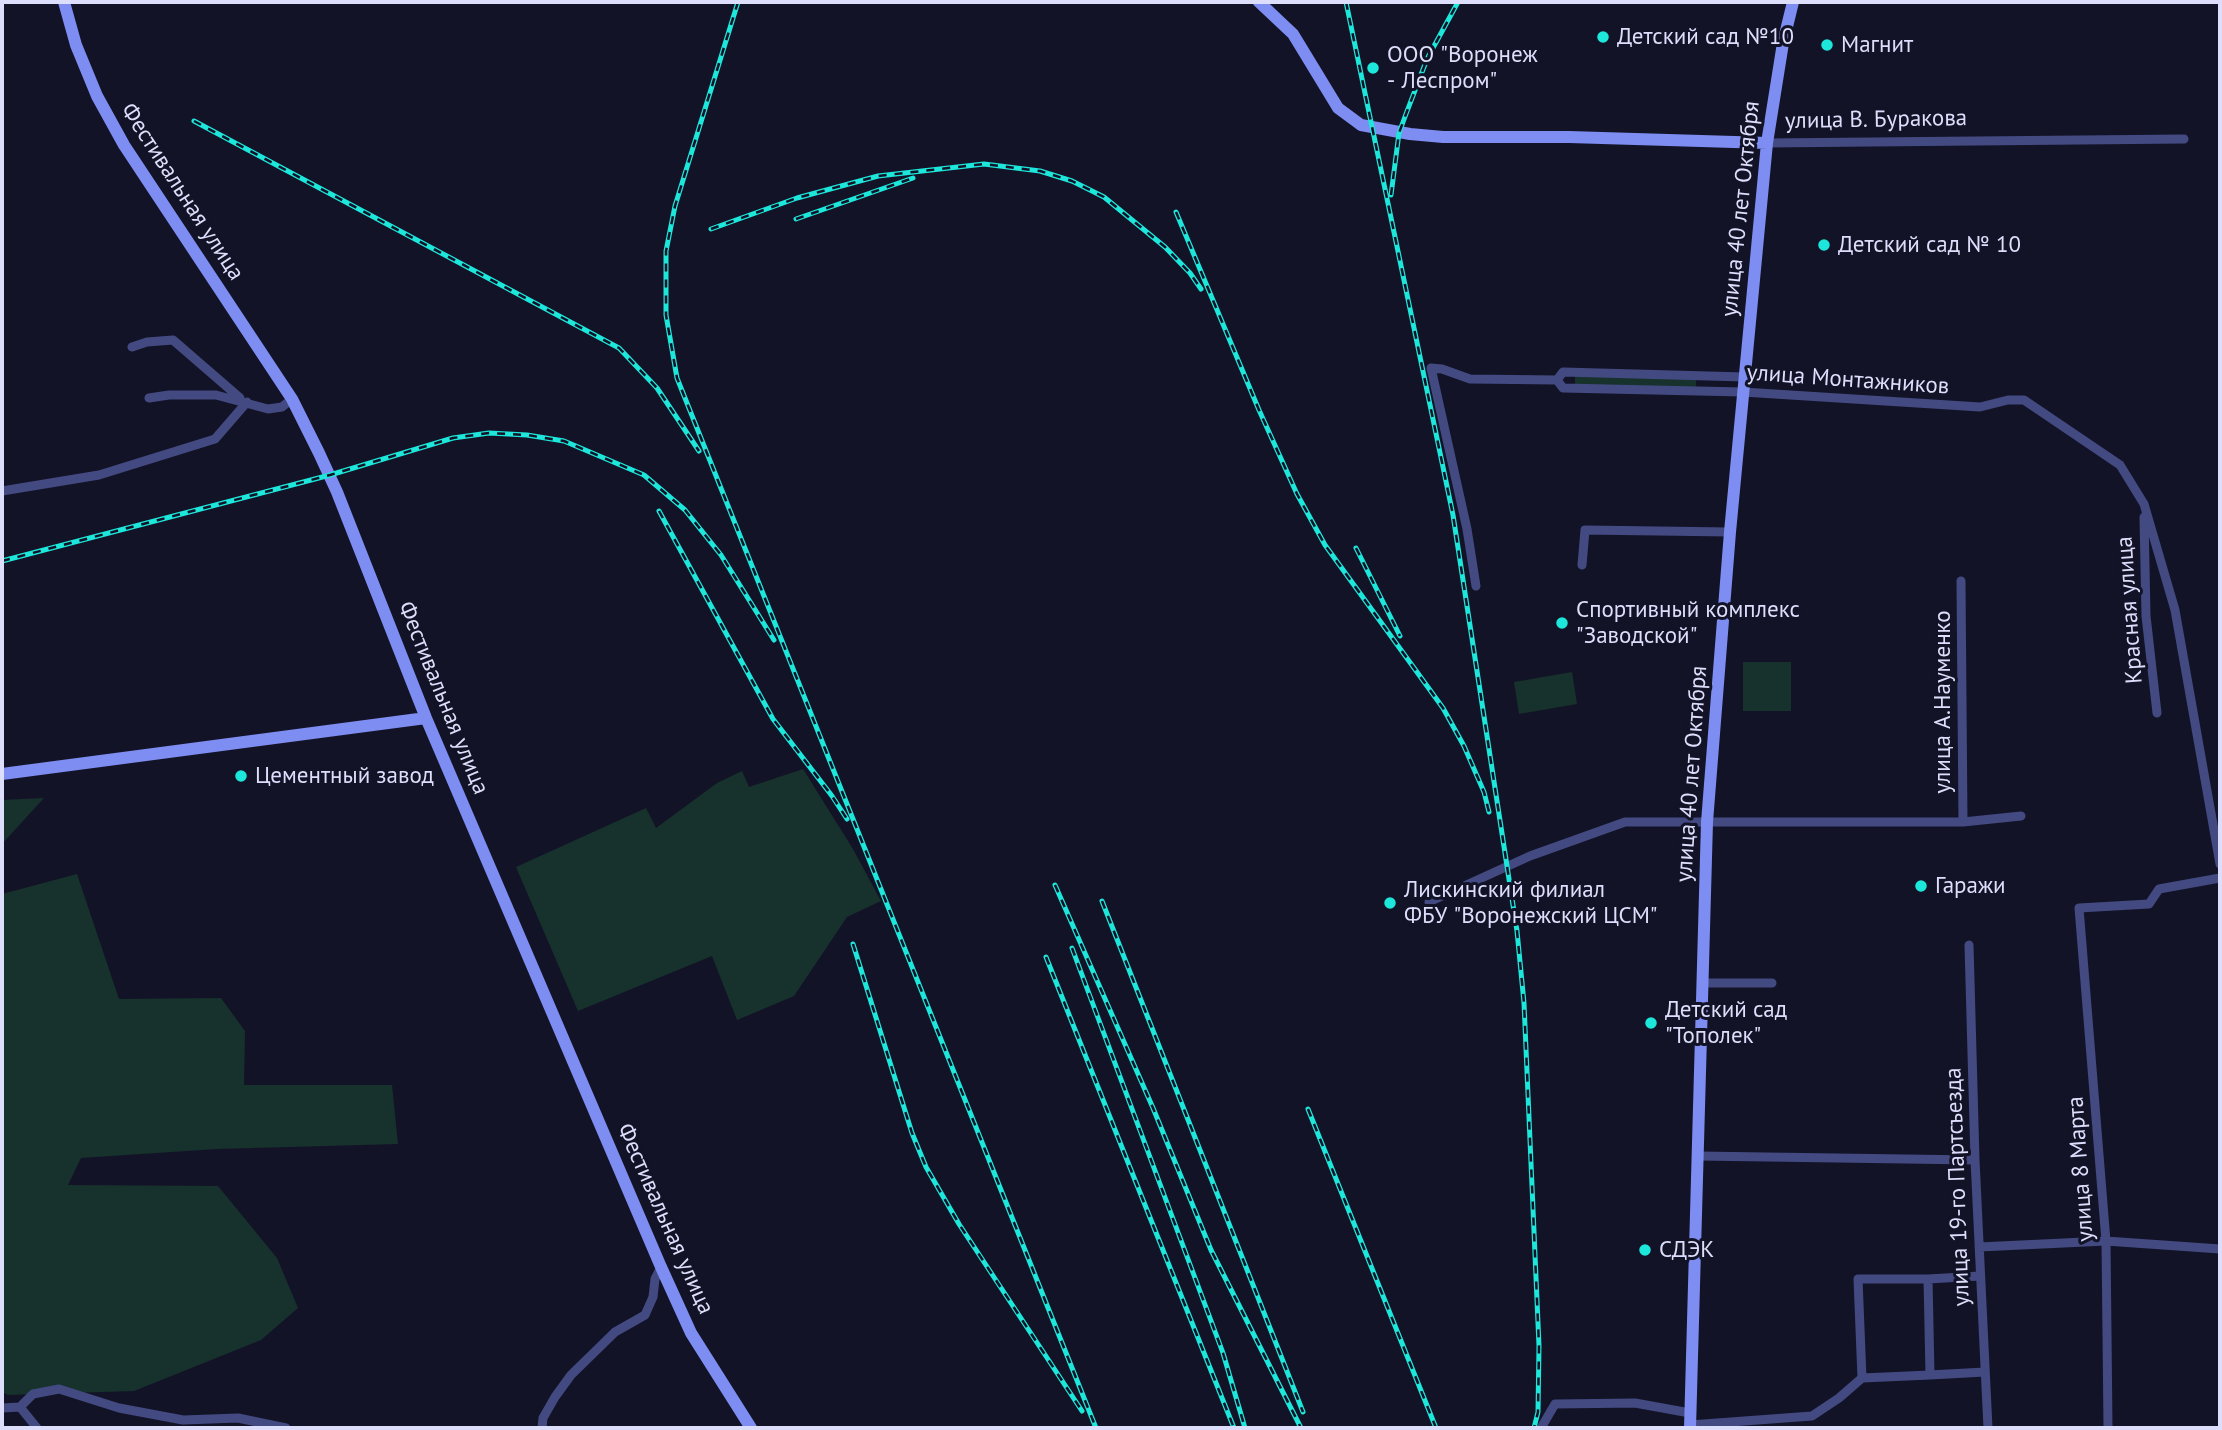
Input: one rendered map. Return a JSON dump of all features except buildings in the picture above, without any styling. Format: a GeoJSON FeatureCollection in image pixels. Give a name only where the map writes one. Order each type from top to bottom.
{"type":"FeatureCollection","features":[{"type":"Feature","properties":{"kind":"main road","name":"Фестивальная улица"},"geometry":{"type":"LineString","coordinates":[[64,2],[76,45],[97,96],[124,145],[292,399],[334,484],[426,718],[661,1267],[691,1333],[751,1428]]}},
{"type":"Feature","properties":{"kind":"main road","name":"улица В. Буракова"},"geometry":{"type":"LineString","coordinates":[[1259,2],[1293,34],[1338,108],[1361,125],[1443,137],[1766,143]]}},
{"type":"Feature","properties":{"kind":"main road","name":"улица 40 лет Октября"},"geometry":{"type":"LineString","coordinates":[[1690,1422],[1707,822],[1730,532],[1766,143],[1793,2]]}},
{"type":"Feature","properties":{"kind":"main road"},"geometry":{"type":"LineString","coordinates":[[2,774],[426,718]]}},
{"type":"Feature","properties":{"kind":"street","name":"улица В. Буракова"},"geometry":{"type":"LineString","coordinates":[[1766,143],[2184,139]]}},
{"type":"Feature","properties":{"kind":"street"},"geometry":{"type":"LineString","coordinates":[[132,348],[147,342],[173,340],[245,401]]}},
{"type":"Feature","properties":{"kind":"street","name":"улица Монтажников"},"geometry":{"type":"LineString","coordinates":[[1476,586],[1467,529],[1431,368],[1470,379],[1557,380]]}},
{"type":"Feature","properties":{"kind":"street","name":"улица Монтажников"},"geometry":{"type":"LineString","coordinates":[[1557,380],[1563,372],[1745,377]]}},
{"type":"Feature","properties":{"kind":"street","name":"улица Монтажников"},"geometry":{"type":"LineString","coordinates":[[1557,380],[1563,388],[1744,392],[1980,407],[2008,400],[2024,400],[2120,465]]}},
{"type":"Feature","properties":{"kind":"street"},"geometry":{"type":"LineString","coordinates":[[149,398],[169,395],[216,395],[268,409],[282,407],[292,399]]}},
{"type":"Feature","properties":{"kind":"street"},"geometry":{"type":"LineString","coordinates":[[2,492],[99,475],[215,439],[245,401]]}},
{"type":"Feature","properties":{"kind":"street","name":"Красная улица"},"geometry":{"type":"LineString","coordinates":[[2120,465],[2144,504],[2175,610],[2220,863]]}},
{"type":"Feature","properties":{"kind":"street","name":"Красная улица"},"geometry":{"type":"LineString","coordinates":[[2144,504],[2146,616],[2157,713]]}},
{"type":"Feature","properties":{"kind":"street"},"geometry":{"type":"LineString","coordinates":[[1582,565],[1585,530],[1730,532]]}},
{"type":"Feature","properties":{"kind":"street","name":"улица А.Науменко"},"geometry":{"type":"LineString","coordinates":[[1961,581],[1963,822]]}},
{"type":"Feature","properties":{"kind":"street"},"geometry":{"type":"LineString","coordinates":[[1429,902],[1530,856],[1625,822],[1963,822],[2021,816]]}},
{"type":"Feature","properties":{"kind":"street","name":"улица 8 Марта"},"geometry":{"type":"LineString","coordinates":[[2108,1428],[2106,1241],[2079,908],[2149,904],[2159,889],[2220,878]]}},
{"type":"Feature","properties":{"kind":"street","name":"улица 19-го Партсъезда"},"geometry":{"type":"LineString","coordinates":[[1969,945],[1987,1428]]}},
{"type":"Feature","properties":{"kind":"street"},"geometry":{"type":"LineString","coordinates":[[1703,983],[1772,983]]}},
{"type":"Feature","properties":{"kind":"street"},"geometry":{"type":"LineString","coordinates":[[1698,1156],[1975,1160]]}},
{"type":"Feature","properties":{"kind":"street"},"geometry":{"type":"LineString","coordinates":[[1979,1247],[2106,1241],[2220,1249]]}},
{"type":"Feature","properties":{"kind":"street"},"geometry":{"type":"LineString","coordinates":[[533,1428],[542,1423],[571,1375],[595,1350],[615,1332],[645,1315],[661,1267]]}},
{"type":"Feature","properties":{"kind":"street"},"geometry":{"type":"LineString","coordinates":[[1862,1378],[1858,1279],[1980,1276]]}},
{"type":"Feature","properties":{"kind":"street"},"geometry":{"type":"LineString","coordinates":[[1928,1279],[1930,1375]]}},
{"type":"Feature","properties":{"kind":"street"},"geometry":{"type":"LineString","coordinates":[[1541,1428],[1555,1404],[1635,1403],[1690,1422],[1812,1416],[1862,1378],[1985,1372]]}},
{"type":"Feature","properties":{"kind":"street"},"geometry":{"type":"LineString","coordinates":[[2,1408],[20,1406],[33,1394],[60,1390],[183,1424],[238,1418],[286,1428]]}},
{"type":"Feature","properties":{"kind":"street"},"geometry":{"type":"LineString","coordinates":[[20,1406],[37,1428]]}},
{"type":"Feature","properties":{"kind":"green space"},"geometry":{"type":"Polygon","coordinates":[[[1575,376],[1696,379],[1696,388],[1575,385],[1575,376]]]}},
{"type":"Feature","properties":{"kind":"green space"},"geometry":{"type":"Polygon","coordinates":[[[1743,662],[1791,662],[1791,711],[1743,711],[1743,662]]]}},
{"type":"Feature","properties":{"kind":"green space"},"geometry":{"type":"Polygon","coordinates":[[[1572,672],[1577,704],[1519,714],[1514,682],[1572,672]]]}},
{"type":"Feature","properties":{"kind":"green space"},"geometry":{"type":"Polygon","coordinates":[[[803,769],[853,849],[881,901],[847,917],[794,996],[737,1020],[712,956],[578,1011],[516,867],[646,808],[656,828],[717,783],[742,771],[749,787],[803,769]]]}},
{"type":"Feature","properties":{"kind":"green space"},"geometry":{"type":"Polygon","coordinates":[[[44,798],[2,844],[2,800],[44,798]]]}},
{"type":"Feature","properties":{"kind":"green space"},"geometry":{"type":"Polygon","coordinates":[[[77,874],[119,999],[221,998],[245,1031],[244,1085],[392,1085],[398,1144],[217,1149],[81,1158],[68,1185],[218,1186],[277,1258],[298,1308],[261,1340],[134,1391],[8,1395],[2,1392],[2,894],[77,874]]]}},
{"type":"Feature","properties":{"kind":"railway"},"geometry":{"type":"LineString","coordinates":[[738,2],[675,206],[666,251],[666,315],[677,378],[1096,1428]]}},
{"type":"Feature","properties":{"kind":"railway"},"geometry":{"type":"LineString","coordinates":[[1346,2],[1453,515],[1517,931],[1524,1003],[1539,1346],[1538,1412],[1534,1428]]}},
{"type":"Feature","properties":{"kind":"railway"},"geometry":{"type":"LineString","coordinates":[[1391,195],[1399,133],[1427,59],[1458,2]]}},
{"type":"Feature","properties":{"kind":"railway"},"geometry":{"type":"LineString","coordinates":[[194,121],[619,348],[657,388],[699,451]]}},
{"type":"Feature","properties":{"kind":"railway"},"geometry":{"type":"LineString","coordinates":[[711,229],[797,198],[878,176],[984,164],[1040,171],[1072,181],[1104,197],[1165,247],[1201,289]]}},
{"type":"Feature","properties":{"kind":"railway"},"geometry":{"type":"LineString","coordinates":[[796,219],[913,178]]}},
{"type":"Feature","properties":{"kind":"railway"},"geometry":{"type":"LineString","coordinates":[[1176,212],[1297,494],[1325,545],[1443,708],[1464,746],[1484,792],[1489,812]]}},
{"type":"Feature","properties":{"kind":"railway"},"geometry":{"type":"LineString","coordinates":[[2,561],[330,475],[453,438],[489,433],[527,435],[564,441],[644,475],[685,510],[721,555],[774,640]]}},
{"type":"Feature","properties":{"kind":"railway"},"geometry":{"type":"LineString","coordinates":[[659,511],[773,719],[847,819]]}},
{"type":"Feature","properties":{"kind":"railway"},"geometry":{"type":"LineString","coordinates":[[1356,548],[1400,636]]}},
{"type":"Feature","properties":{"kind":"railway"},"geometry":{"type":"LineString","coordinates":[[1055,885],[1153,1108],[1211,1250],[1301,1428]]}},
{"type":"Feature","properties":{"kind":"railway"},"geometry":{"type":"LineString","coordinates":[[1102,901],[1303,1412]]}},
{"type":"Feature","properties":{"kind":"railway"},"geometry":{"type":"LineString","coordinates":[[853,944],[912,1133],[926,1167],[959,1224],[1082,1411]]}},
{"type":"Feature","properties":{"kind":"railway"},"geometry":{"type":"LineString","coordinates":[[1072,948],[1223,1353],[1245,1428]]}},
{"type":"Feature","properties":{"kind":"railway"},"geometry":{"type":"LineString","coordinates":[[1046,957],[1234,1428]]}},
{"type":"Feature","properties":{"kind":"railway"},"geometry":{"type":"LineString","coordinates":[[1308,1109],[1436,1428]]}},
{"type":"Feature","properties":{"kind":"place","name":"Детский сад №10"},"geometry":{"type":"Point","coordinates":[1603,37]}},
{"type":"Feature","properties":{"kind":"place","name":"Магнит"},"geometry":{"type":"Point","coordinates":[1827,45]}},
{"type":"Feature","properties":{"kind":"place","name":"ООО \"Воронеж - Леспром\""},"geometry":{"type":"Point","coordinates":[1373,68]}},
{"type":"Feature","properties":{"kind":"place","name":"Детский сад № 10"},"geometry":{"type":"Point","coordinates":[1824,245]}},
{"type":"Feature","properties":{"kind":"place","name":"Спортивный комплекс \"Заводской\""},"geometry":{"type":"Point","coordinates":[1562,623]}},
{"type":"Feature","properties":{"kind":"place","name":"Цементный завод"},"geometry":{"type":"Point","coordinates":[241,776]}},
{"type":"Feature","properties":{"kind":"place","name":"Гаражи"},"geometry":{"type":"Point","coordinates":[1921,886]}},
{"type":"Feature","properties":{"kind":"place","name":"Лискинский филиал ФБУ \"Воронежский ЦСМ\""},"geometry":{"type":"Point","coordinates":[1390,903]}},
{"type":"Feature","properties":{"kind":"place","name":"Детский сад \"Тополек\""},"geometry":{"type":"Point","coordinates":[1651,1023]}},
{"type":"Feature","properties":{"kind":"place","name":"СДЭК"},"geometry":{"type":"Point","coordinates":[1645,1250]}}]}
